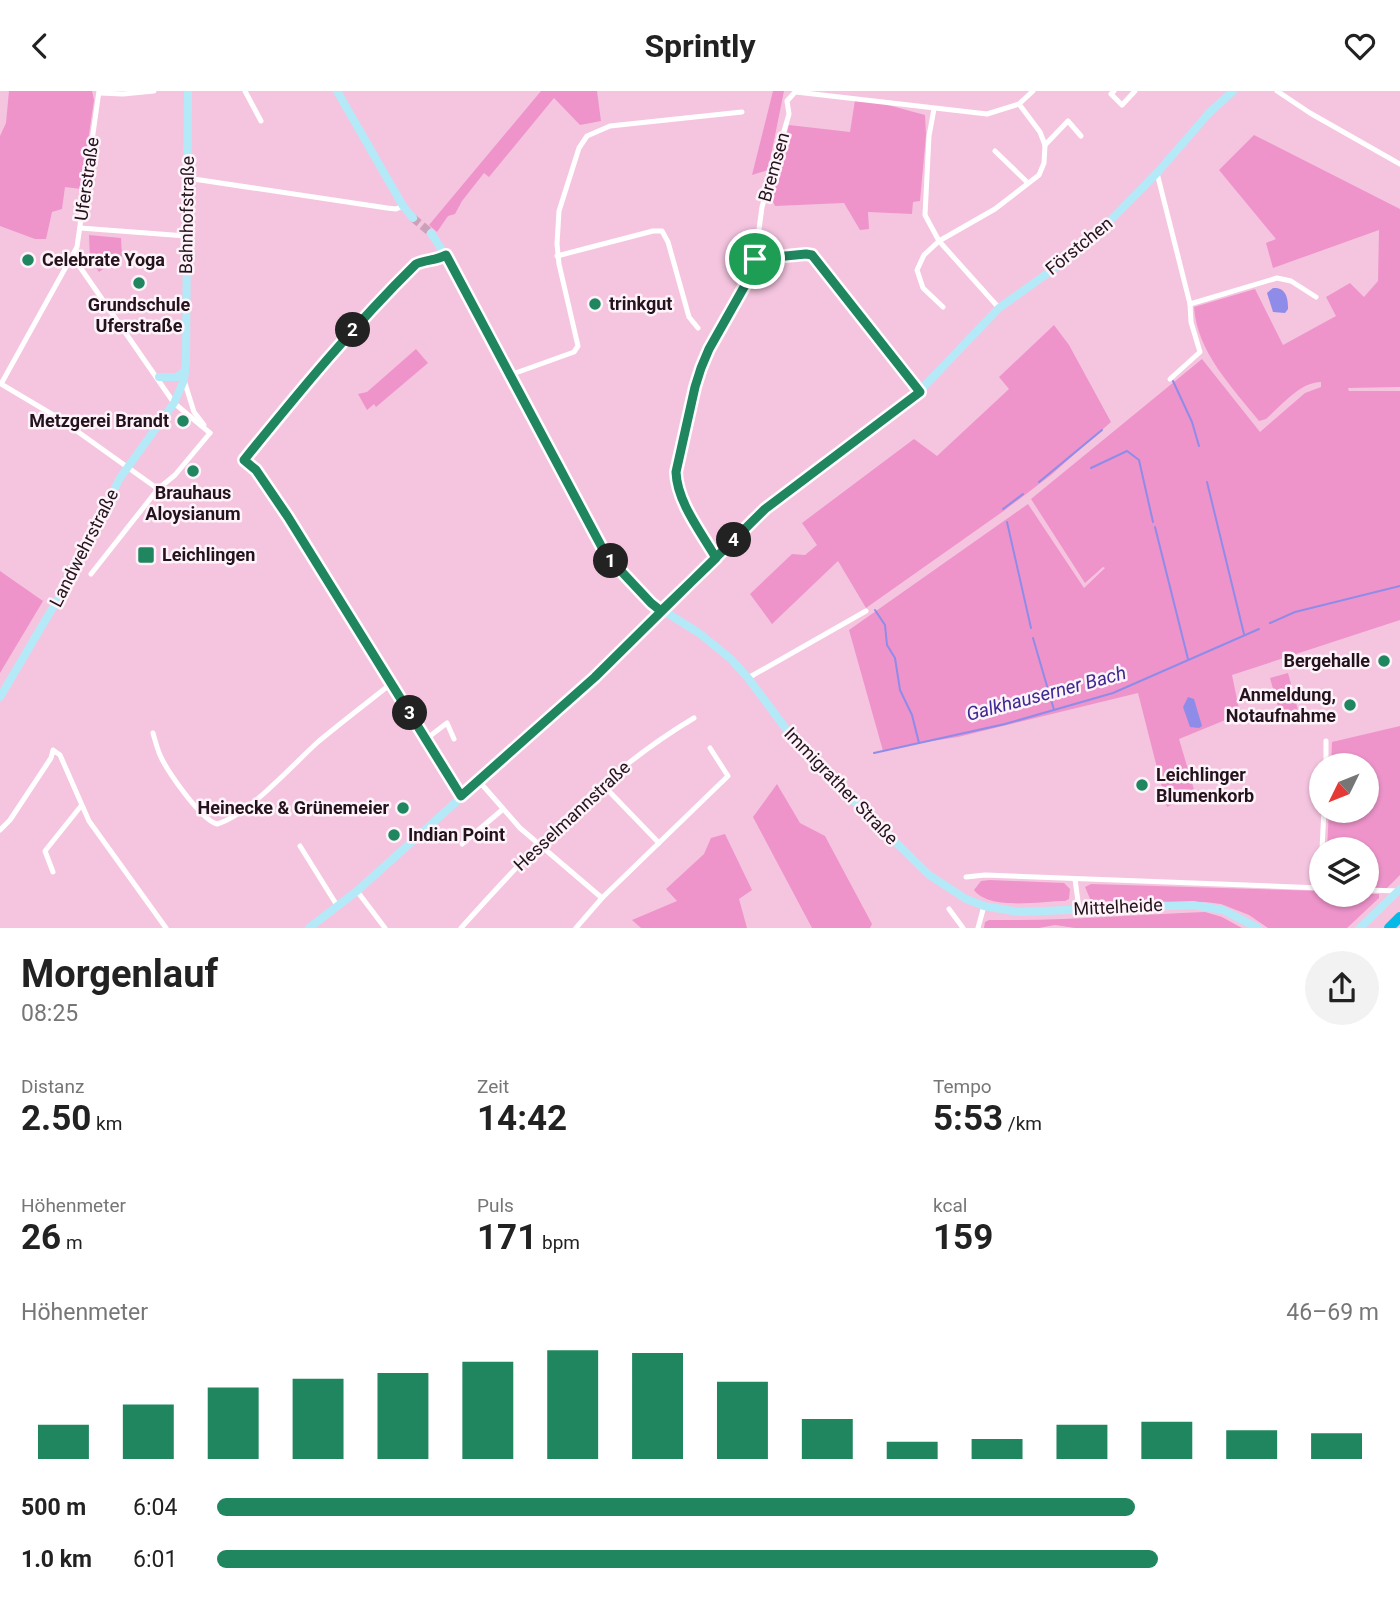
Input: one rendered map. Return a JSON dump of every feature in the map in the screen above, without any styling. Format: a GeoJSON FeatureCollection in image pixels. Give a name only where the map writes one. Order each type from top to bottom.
{"type":"FeatureCollection","features":[{"type":"Feature","properties":{"kind":"highway"},"geometry":{"type":"LineString","coordinates":[[1389,928],[1400,917]]}},
{"type":"Feature","properties":{"kind":"main road","name":"Bahnhofstraße"},"geometry":{"type":"LineString","coordinates":[[174,403],[185,375],[188,91]]}},
{"type":"Feature","properties":{"kind":"main road"},"geometry":{"type":"LineString","coordinates":[[337,91],[403,206],[413,218]]}},
{"type":"Feature","properties":{"kind":"main road","name":"Förstchen"},"geometry":{"type":"LineString","coordinates":[[309,928],[338,907],[595,677],[778,499],[920,392],[999,308],[1097,235],[1232,91]]}},
{"type":"Feature","properties":{"kind":"main road","name":"Immigrather Straße"},"geometry":{"type":"LineString","coordinates":[[431,233],[446,255],[606,555],[651,603],[719,648],[748,677],[801,749],[922,868],[950,890],[984,906]]}},
{"type":"Feature","properties":{"kind":"main road"},"geometry":{"type":"LineString","coordinates":[[159,377],[185,375]]}},
{"type":"Feature","properties":{"kind":"main road","name":"Landwehrstraße"},"geometry":{"type":"LineString","coordinates":[[0,697],[62,592],[127,467],[174,403]]}},
{"type":"Feature","properties":{"kind":"main road"},"geometry":{"type":"LineString","coordinates":[[1360,928],[1398,892]]}},
{"type":"Feature","properties":{"kind":"main road","name":"Mittelheide"},"geometry":{"type":"LineString","coordinates":[[984,906],[1019,912],[1193,905],[1223,910],[1254,926]]}},
{"type":"Feature","properties":{"kind":"street"},"geometry":{"type":"LineString","coordinates":[[99,92],[123,94],[154,91]]}},
{"type":"Feature","properties":{"kind":"street"},"geometry":{"type":"LineString","coordinates":[[245,91],[261,121]]}},
{"type":"Feature","properties":{"kind":"street"},"geometry":{"type":"LineString","coordinates":[[873,101],[875,91]]}},
{"type":"Feature","properties":{"kind":"street"},"geometry":{"type":"LineString","coordinates":[[796,92],[987,114],[1019,104],[1033,91]]}},
{"type":"Feature","properties":{"kind":"street"},"geometry":{"type":"LineString","coordinates":[[1114,91],[1111,94],[1122,105],[1135,91]]}},
{"type":"Feature","properties":{"kind":"street"},"geometry":{"type":"LineString","coordinates":[[1277,91],[1400,164]]}},
{"type":"Feature","properties":{"kind":"street","name":"Uferstraße"},"geometry":{"type":"LineString","coordinates":[[1,384],[73,257],[80,227],[99,92]]}},
{"type":"Feature","properties":{"kind":"street","name":"Bremsen"},"geometry":{"type":"LineString","coordinates":[[716,558],[684,502],[676,472],[701,368],[748,280],[755,259],[764,199],[789,114],[786,109],[787,101],[796,92]]}},
{"type":"Feature","properties":{"kind":"street"},"geometry":{"type":"LineString","coordinates":[[943,307],[923,288],[917,270],[924,255],[939,241],[995,209],[1039,175],[1044,163],[1045,145],[1040,132],[1019,104]]}},
{"type":"Feature","properties":{"kind":"street"},"geometry":{"type":"LineString","coordinates":[[934,109],[929,136],[925,215],[939,241],[999,308]]}},
{"type":"Feature","properties":{"kind":"street"},"geometry":{"type":"LineString","coordinates":[[510,375],[574,352],[579,343],[558,256],[559,211],[579,148],[587,136],[610,126],[742,112]]}},
{"type":"Feature","properties":{"kind":"street"},"geometry":{"type":"LineString","coordinates":[[1045,145],[1068,121],[1081,135]]}},
{"type":"Feature","properties":{"kind":"street"},"geometry":{"type":"LineString","coordinates":[[995,151],[1028,183]]}},
{"type":"Feature","properties":{"kind":"street"},"geometry":{"type":"LineString","coordinates":[[1157,173],[1200,352],[1170,379]]}},
{"type":"Feature","properties":{"kind":"street"},"geometry":{"type":"LineString","coordinates":[[187,178],[387,208],[396,209],[403,206]]}},
{"type":"Feature","properties":{"kind":"street"},"geometry":{"type":"LineString","coordinates":[[80,227],[186,236]]}},
{"type":"Feature","properties":{"kind":"street"},"geometry":{"type":"LineString","coordinates":[[558,256],[653,231],[662,231],[668,242],[689,317],[698,328]]}},
{"type":"Feature","properties":{"kind":"street"},"geometry":{"type":"LineString","coordinates":[[446,255],[434,261],[416,264],[384,296],[313,374],[244,460],[256,470],[286,514],[461,796]]}},
{"type":"Feature","properties":{"kind":"street"},"geometry":{"type":"LineString","coordinates":[[755,259],[812,255],[920,392]]}},
{"type":"Feature","properties":{"kind":"street"},"geometry":{"type":"LineString","coordinates":[[73,257],[159,377],[174,403],[210,433],[174,475],[158,489],[91,574]]}},
{"type":"Feature","properties":{"kind":"street"},"geometry":{"type":"LineString","coordinates":[[1190,305],[1277,278],[1291,281],[1316,297]]}},
{"type":"Feature","properties":{"kind":"street","name":"Bahnhofstraße"},"geometry":{"type":"LineString","coordinates":[[185,375],[194,412],[210,433]]}},
{"type":"Feature","properties":{"kind":"street"},"geometry":{"type":"LineString","coordinates":[[1,384],[60,419],[158,489]]}},
{"type":"Feature","properties":{"kind":"street"},"geometry":{"type":"LineString","coordinates":[[748,677],[866,611]]}},
{"type":"Feature","properties":{"kind":"street"},"geometry":{"type":"LineString","coordinates":[[153,733],[160,755],[189,799],[204,818],[217,824],[228,820],[254,801],[318,742],[392,683]]}},
{"type":"Feature","properties":{"kind":"street","name":"Hesselmannstraße"},"geometry":{"type":"LineString","coordinates":[[461,928],[539,844],[602,784],[647,748],[694,718]]}},
{"type":"Feature","properties":{"kind":"street"},"geometry":{"type":"LineString","coordinates":[[426,739],[447,723],[454,739]]}},
{"type":"Feature","properties":{"kind":"street"},"geometry":{"type":"LineString","coordinates":[[1326,741],[1326,753]]}},
{"type":"Feature","properties":{"kind":"street"},"geometry":{"type":"LineString","coordinates":[[576,928],[602,898],[728,776],[710,748]]}},
{"type":"Feature","properties":{"kind":"street"},"geometry":{"type":"LineString","coordinates":[[0,830],[10,820],[51,758],[53,750],[60,755],[89,821],[166,928]]}},
{"type":"Feature","properties":{"kind":"street"},"geometry":{"type":"LineString","coordinates":[[478,780],[502,810],[602,898]]}},
{"type":"Feature","properties":{"kind":"street"},"geometry":{"type":"LineString","coordinates":[[602,784],[659,843]]}},
{"type":"Feature","properties":{"kind":"street"},"geometry":{"type":"LineString","coordinates":[[53,872],[45,851],[81,806]]}},
{"type":"Feature","properties":{"kind":"street"},"geometry":{"type":"LineString","coordinates":[[462,844],[502,810]]}},
{"type":"Feature","properties":{"kind":"street"},"geometry":{"type":"LineString","coordinates":[[300,846],[338,907]]}},
{"type":"Feature","properties":{"kind":"street"},"geometry":{"type":"LineString","coordinates":[[966,877],[985,875],[1309,888]]}},
{"type":"Feature","properties":{"kind":"street"},"geometry":{"type":"LineString","coordinates":[[1075,879],[1079,909]]}},
{"type":"Feature","properties":{"kind":"street"},"geometry":{"type":"LineString","coordinates":[[356,891],[385,928]]}},
{"type":"Feature","properties":{"kind":"street"},"geometry":{"type":"LineString","coordinates":[[1379,891],[1398,892]]}},
{"type":"Feature","properties":{"kind":"street"},"geometry":{"type":"LineString","coordinates":[[978,928],[984,906]]}},
{"type":"Feature","properties":{"kind":"street"},"geometry":{"type":"LineString","coordinates":[[949,909],[963,928]]}},
{"type":"Feature","properties":{"kind":"shaded area"},"geometry":{"type":"Polygon","coordinates":[[[9,91],[92,91],[94,100],[81,189],[65,187],[62,209],[52,212],[46,239],[35,239],[0,226],[0,136],[6,123],[9,91]]]}},
{"type":"Feature","properties":{"kind":"shaded area"},"geometry":{"type":"Polygon","coordinates":[[[541,91],[597,91],[601,121],[580,125],[554,98],[489,177],[484,173],[455,214],[448,216],[437,232],[429,225],[541,91]]]}},
{"type":"Feature","properties":{"kind":"shaded area"},"geometry":{"type":"Polygon","coordinates":[[[773,91],[784,91],[768,170],[752,175],[773,91]]]}},
{"type":"Feature","properties":{"kind":"shaded area"},"geometry":{"type":"Polygon","coordinates":[[[855,100],[873,101],[925,115],[926,135],[920,201],[913,202],[912,214],[868,212],[869,229],[860,230],[844,203],[775,206],[770,195],[789,125],[850,132],[855,100]]]}},
{"type":"Feature","properties":{"kind":"shaded area"},"geometry":{"type":"Polygon","coordinates":[[[1254,135],[1400,209],[1400,387],[1348,388],[1349,391],[1400,391],[1400,620],[1232,675],[1240,714],[1179,739],[1195,793],[1167,807],[1138,693],[958,737],[883,751],[849,630],[1028,504],[1084,588],[1105,568],[1085,583],[1031,499],[1202,359],[1260,432],[1305,393],[1321,387],[1321,382],[1306,386],[1266,419],[1259,421],[1227,382],[1209,354],[1197,323],[1194,307],[1255,289],[1283,345],[1336,316],[1326,297],[1350,283],[1364,297],[1378,281],[1379,230],[1273,268],[1266,243],[1276,239],[1219,170],[1254,135]]]}},
{"type":"Feature","properties":{"kind":"shaded area"},"geometry":{"type":"Polygon","coordinates":[[[89,235],[121,238],[122,256],[99,272],[90,259],[89,235]]]}},
{"type":"Feature","properties":{"kind":"shaded area"},"geometry":{"type":"Polygon","coordinates":[[[1273,288],[1281,289],[1285,294],[1288,309],[1285,313],[1273,312],[1267,293],[1273,288]]]}},
{"type":"Feature","properties":{"kind":"shaded area"},"geometry":{"type":"Polygon","coordinates":[[[1054,325],[1069,345],[1111,422],[1051,475],[1005,510],[866,608],[838,561],[772,624],[750,594],[792,554],[805,555],[817,545],[802,523],[914,439],[937,456],[1009,389],[999,377],[1054,325]]]}},
{"type":"Feature","properties":{"kind":"shaded area"},"geometry":{"type":"Polygon","coordinates":[[[416,349],[428,363],[376,407],[374,404],[367,410],[358,394],[367,392],[416,349]]]}},
{"type":"Feature","properties":{"kind":"shaded area"},"geometry":{"type":"Polygon","coordinates":[[[0,571],[43,601],[0,673],[0,571]]]}},
{"type":"Feature","properties":{"kind":"shaded area"},"geometry":{"type":"Polygon","coordinates":[[[1288,673],[1298,710],[1280,714],[1270,678],[1288,673]]]}},
{"type":"Feature","properties":{"kind":"shaded area"},"geometry":{"type":"Polygon","coordinates":[[[1188,697],[1194,699],[1202,726],[1199,728],[1190,727],[1183,707],[1188,697]]]}},
{"type":"Feature","properties":{"kind":"shaded area"},"geometry":{"type":"Polygon","coordinates":[[[1400,726],[1400,875],[1385,890],[1379,889],[1379,837],[1328,837],[1328,823],[1379,823],[1379,753],[1332,753],[1332,742],[1400,726]]]}},
{"type":"Feature","properties":{"kind":"shaded area"},"geometry":{"type":"Polygon","coordinates":[[[777,784],[800,823],[825,836],[872,924],[870,928],[812,928],[753,817],[777,784]]]}},
{"type":"Feature","properties":{"kind":"shaded area"},"geometry":{"type":"Polygon","coordinates":[[[725,834],[752,890],[739,899],[747,928],[641,928],[632,920],[677,901],[666,889],[704,854],[711,838],[725,834]]]}},
{"type":"Feature","properties":{"kind":"shaded area"},"geometry":{"type":"Polygon","coordinates":[[[981,881],[1064,883],[1070,889],[1069,899],[1016,903],[992,901],[974,890],[981,881]]]}},
{"type":"Feature","properties":{"kind":"shaded area"},"geometry":{"type":"Polygon","coordinates":[[[1091,884],[1309,891],[1309,907],[1369,907],[1347,928],[1268,928],[1249,915],[1221,904],[1091,901],[1085,887],[1091,884]]]}},
{"type":"Feature","properties":{"kind":"shaded area"},"geometry":{"type":"Polygon","coordinates":[[[1205,912],[1222,917],[1242,928],[1075,928],[1055,925],[1039,928],[984,928],[985,922],[989,920],[1205,912]]]}},
{"type":"Feature","properties":{"kind":"waterway"},"geometry":{"type":"LineString","coordinates":[[1173,381],[1192,422],[1199,446]]}},
{"type":"Feature","properties":{"kind":"waterway"},"geometry":{"type":"LineString","coordinates":[[1039,482],[1102,430]]}},
{"type":"Feature","properties":{"kind":"waterway"},"geometry":{"type":"LineString","coordinates":[[1091,468],[1127,451],[1139,460],[1153,522]]}},
{"type":"Feature","properties":{"kind":"waterway"},"geometry":{"type":"LineString","coordinates":[[1207,482],[1244,634]]}},
{"type":"Feature","properties":{"kind":"waterway"},"geometry":{"type":"LineString","coordinates":[[1003,509],[1023,494]]}},
{"type":"Feature","properties":{"kind":"waterway"},"geometry":{"type":"LineString","coordinates":[[1007,522],[1031,628]]}},
{"type":"Feature","properties":{"kind":"waterway"},"geometry":{"type":"LineString","coordinates":[[1155,527],[1188,659]]}},
{"type":"Feature","properties":{"kind":"waterway","name":"Galkhauserner Bach"},"geometry":{"type":"LineString","coordinates":[[1270,623],[1295,612],[1400,586]]}},
{"type":"Feature","properties":{"kind":"waterway"},"geometry":{"type":"LineString","coordinates":[[875,610],[885,625],[887,645],[895,658],[900,690],[912,715],[919,743]]}},
{"type":"Feature","properties":{"kind":"waterway","name":"Galkhauserner Bach"},"geometry":{"type":"LineString","coordinates":[[874,753],[1005,724],[1113,693],[1259,629]]}},
{"type":"Feature","properties":{"kind":"waterway"},"geometry":{"type":"LineString","coordinates":[[1033,638],[1054,710]]}},
{"type":"Feature","properties":{"kind":"tunnel"},"geometry":{"type":"LineString","coordinates":[[413,218],[431,233]]}},
{"type":"Feature","properties":{"kind":"place","name":"Celebrate Yoga"},"geometry":{"type":"Point","coordinates":[28,260]}},
{"type":"Feature","properties":{"kind":"place","name":"Grundschule Uferstraße"},"geometry":{"type":"Point","coordinates":[139,283]}},
{"type":"Feature","properties":{"kind":"place","name":"trinkgut"},"geometry":{"type":"Point","coordinates":[595,304]}},
{"type":"Feature","properties":{"kind":"place","name":"Metzgerei Brandt"},"geometry":{"type":"Point","coordinates":[183,421]}},
{"type":"Feature","properties":{"kind":"place","name":"Brauhaus Aloysianum"},"geometry":{"type":"Point","coordinates":[193,471]}},
{"type":"Feature","properties":{"kind":"place","name":"Leichlingen"},"geometry":{"type":"Point","coordinates":[146,555]}},
{"type":"Feature","properties":{"kind":"place","name":"Bergehalle"},"geometry":{"type":"Point","coordinates":[1384,661]}},
{"type":"Feature","properties":{"kind":"place","name":"Anmeldung, Notaufnahme"},"geometry":{"type":"Point","coordinates":[1350,705]}},
{"type":"Feature","properties":{"kind":"place","name":"Leichlinger Blumenkorb"},"geometry":{"type":"Point","coordinates":[1142,785]}},
{"type":"Feature","properties":{"kind":"place","name":"Heinecke & Grünemeier"},"geometry":{"type":"Point","coordinates":[403,808]}},
{"type":"Feature","properties":{"kind":"place","name":"Indian Point"},"geometry":{"type":"Point","coordinates":[394,835]}},
{"type":"Feature","properties":{"kind":"route"},"geometry":{"type":"LineString","coordinates":[[755,259],[748,280],[701,368],[676,472],[684,502],[716,558],[661,611],[606,555],[446,255],[434,261],[416,264],[384,296],[313,374],[244,460],[256,470],[288,517],[461,796],[613,661],[661,611],[701,572],[716,558],[765,509],[920,392],[812,255],[755,259]]}}]}
